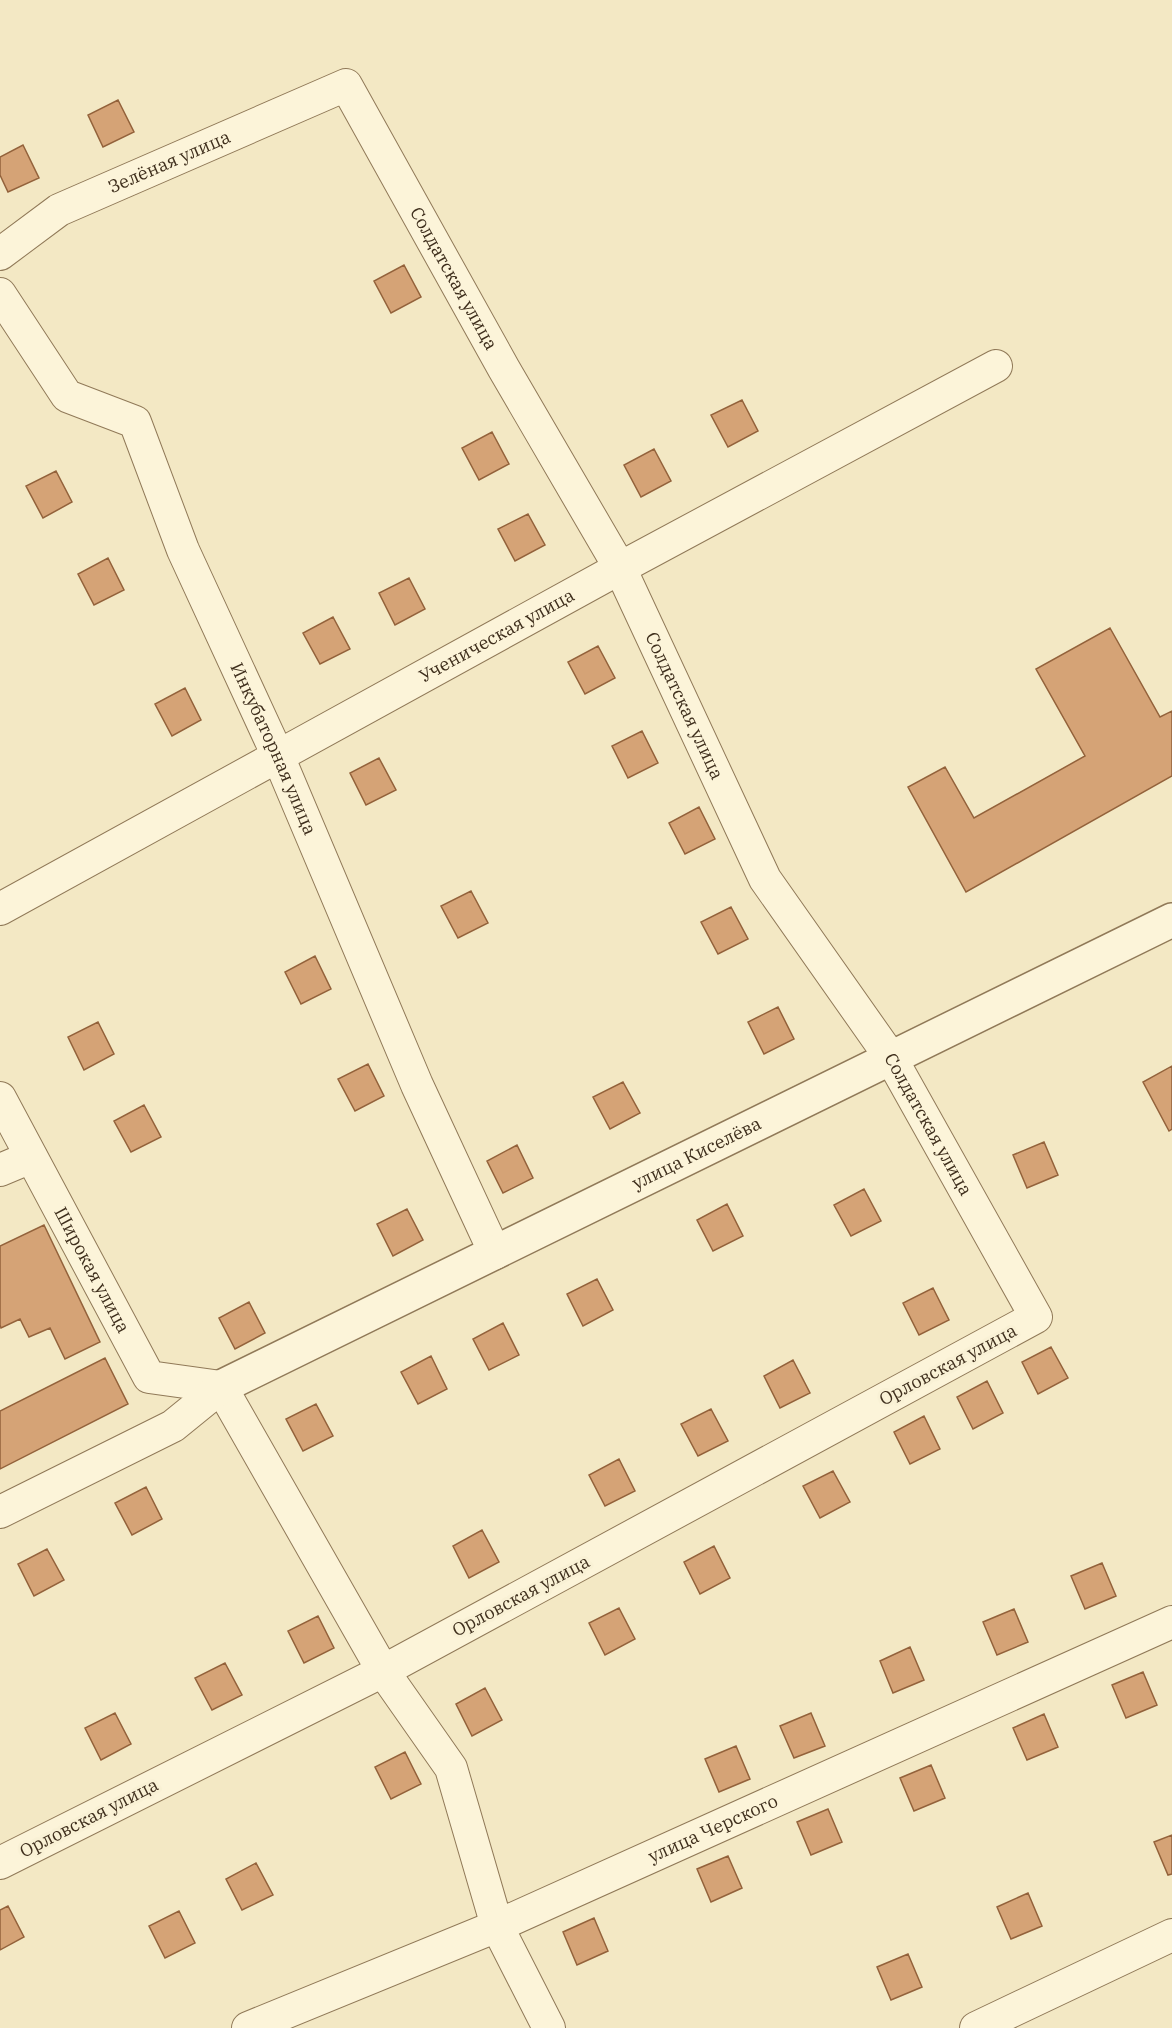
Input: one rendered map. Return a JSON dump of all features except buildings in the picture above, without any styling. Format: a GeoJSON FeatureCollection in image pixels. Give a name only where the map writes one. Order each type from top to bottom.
{"type":"FeatureCollection","features":[{"type":"Feature","properties":{"kind":"street","name":"Зелёная улица"},"geometry":{"type":"LineString","coordinates":[[0,254],[59,210],[346,85]]}},
{"type":"Feature","properties":{"kind":"street","name":"Солдатская улица"},"geometry":{"type":"LineString","coordinates":[[346,85],[504,369],[620,568],[765,879],[891,1058],[1036,1317]]}},
{"type":"Feature","properties":{"kind":"street","name":"Инкубаторная улица"},"geometry":{"type":"LineString","coordinates":[[0,294],[67,396],[135,422],[183,550],[278,756],[417,1085],[495,1253]]}},
{"type":"Feature","properties":{"kind":"street","name":"Ученическая улица"},"geometry":{"type":"LineString","coordinates":[[0,909],[620,568],[996,366]]}},
{"type":"Feature","properties":{"kind":"street","name":"улица Киселёва"},"geometry":{"type":"LineString","coordinates":[[221,1387],[1172,920]]}},
{"type":"Feature","properties":{"kind":"street","name":"Широкая улица"},"geometry":{"type":"LineString","coordinates":[[0,1098],[149,1377],[221,1387]]}},
{"type":"Feature","properties":{"kind":"street"},"geometry":{"type":"LineString","coordinates":[[0,1170],[32,1157]]}},
{"type":"Feature","properties":{"kind":"street","name":"Орловская улица"},"geometry":{"type":"LineString","coordinates":[[0,1863],[382,1671],[1036,1317]]}},
{"type":"Feature","properties":{"kind":"street"},"geometry":{"type":"LineString","coordinates":[[0,1512],[173,1426],[221,1387],[382,1671],[451,1768],[496,1926],[549,2028]]}},
{"type":"Feature","properties":{"kind":"street","name":"улица Черского"},"geometry":{"type":"LineString","coordinates":[[248,2028],[496,1926],[1172,1622]]}},
{"type":"Feature","properties":{"kind":"street"},"geometry":{"type":"LineString","coordinates":[[975,2028],[1172,1935]]}}]}
